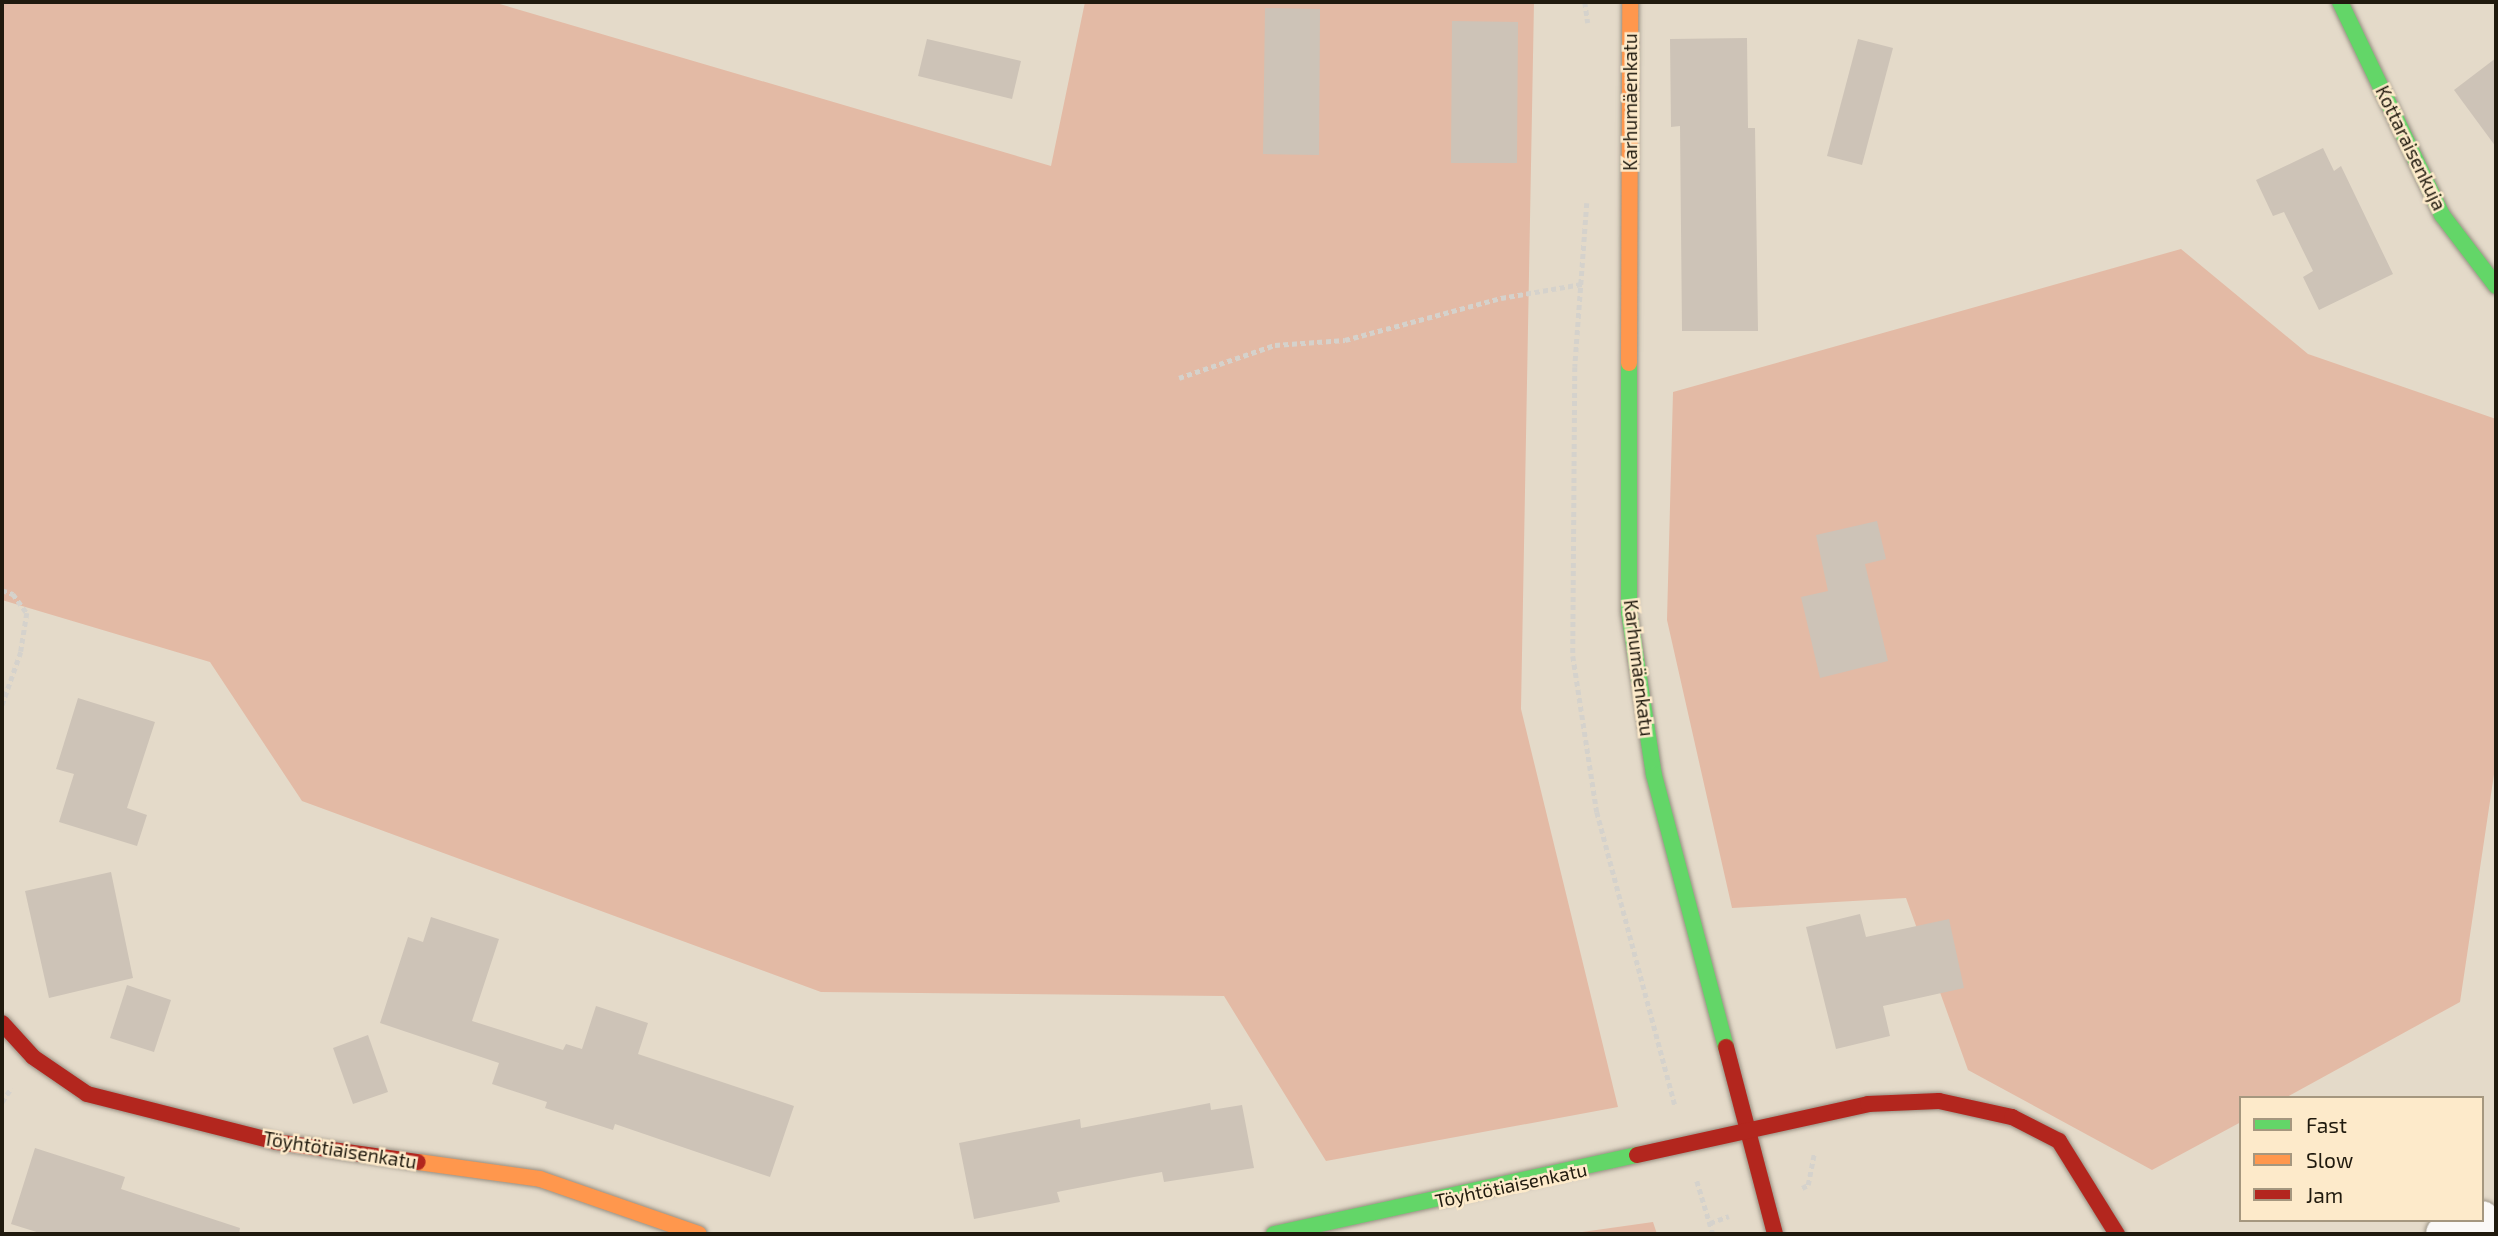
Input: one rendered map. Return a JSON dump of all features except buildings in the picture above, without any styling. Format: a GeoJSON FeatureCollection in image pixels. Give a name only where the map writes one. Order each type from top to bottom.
{"type":"FeatureCollection","features":[{"type":"Feature","properties":{"kind":"street","name":"Karhumäenkatu"},"geometry":{"type":"LineString","coordinates":[[1630,2],[1629,612],[1654,775],[1775,1234]]}},
{"type":"Feature","properties":{"kind":"street","name":"Kottaraisenkuja"},"geometry":{"type":"LineString","coordinates":[[2340,2],[2442,215],[2496,286]]}},
{"type":"Feature","properties":{"kind":"street","name":"Töyhtötiaisenkatu"},"geometry":{"type":"LineString","coordinates":[[2,1023],[33,1057],[88,1094],[277,1142],[540,1179],[699,1234]]}},
{"type":"Feature","properties":{"kind":"street","name":"Töyhtötiaisenkatu"},"geometry":{"type":"LineString","coordinates":[[1274,1234],[1338,1228],[1868,1104],[1939,1101],[2012,1117],[2059,1141],[2117,1234]]}},
{"type":"Feature","properties":{"kind":"street"},"geometry":{"type":"LineString","coordinates":[[2445,1234],[2477,1222]]}},
{"type":"Feature","properties":{"kind":"path"},"geometry":{"type":"LineString","coordinates":[[1179,378],[1275,345],[1345,340],[1501,298],[1582,284]]}},
{"type":"Feature","properties":{"kind":"path"},"geometry":{"type":"LineString","coordinates":[[2,590],[13,594],[27,613],[21,652],[2,706]]}},
{"type":"Feature","properties":{"kind":"shaded area"},"geometry":{"type":"Polygon","coordinates":[[[2,2],[493,2],[1051,166],[1085,2],[1534,2],[1521,709],[1618,1107],[1326,1161],[1224,996],[821,992],[302,801],[210,662],[2,600],[2,2]]]}},
{"type":"Feature","properties":{"kind":"shaded area"},"geometry":{"type":"Polygon","coordinates":[[[2181,249],[2308,354],[2496,419],[2496,761],[2460,1002],[2289,1096],[2239,1096],[2239,1123],[2152,1170],[1968,1070],[1906,898],[1732,908],[1667,620],[1673,392],[2181,249]]]}},
{"type":"Feature","properties":{"kind":"shaded area"},"geometry":{"type":"Polygon","coordinates":[[[1653,1222],[1657,1234],[1568,1234],[1653,1222]]]}},
{"type":"Feature","properties":{"kind":"traffic: fast"},"geometry":{"type":"LineString","coordinates":[[2340,2],[2442,215],[2496,286]]}},
{"type":"Feature","properties":{"kind":"traffic: fast"},"geometry":{"type":"LineString","coordinates":[[1629,363],[1629,612],[1654,775],[1726,1047]]}},
{"type":"Feature","properties":{"kind":"traffic: fast"},"geometry":{"type":"LineString","coordinates":[[1274,1234],[1637,1155]]}},
{"type":"Feature","properties":{"kind":"traffic: slow"},"geometry":{"type":"LineString","coordinates":[[1629,363],[1630,2]]}},
{"type":"Feature","properties":{"kind":"traffic: slow"},"geometry":{"type":"LineString","coordinates":[[418,1162],[540,1179],[699,1234]]}},
{"type":"Feature","properties":{"kind":"traffic: jam"},"geometry":{"type":"LineString","coordinates":[[2,1023],[33,1057],[87,1094],[277,1142],[418,1162]]}},
{"type":"Feature","properties":{"kind":"traffic: jam"},"geometry":{"type":"LineString","coordinates":[[1726,1047],[1775,1234]]}},
{"type":"Feature","properties":{"kind":"traffic: jam"},"geometry":{"type":"LineString","coordinates":[[1637,1155],[1868,1104],[1939,1101],[2012,1117],[2059,1141],[2117,1234]]}}]}
